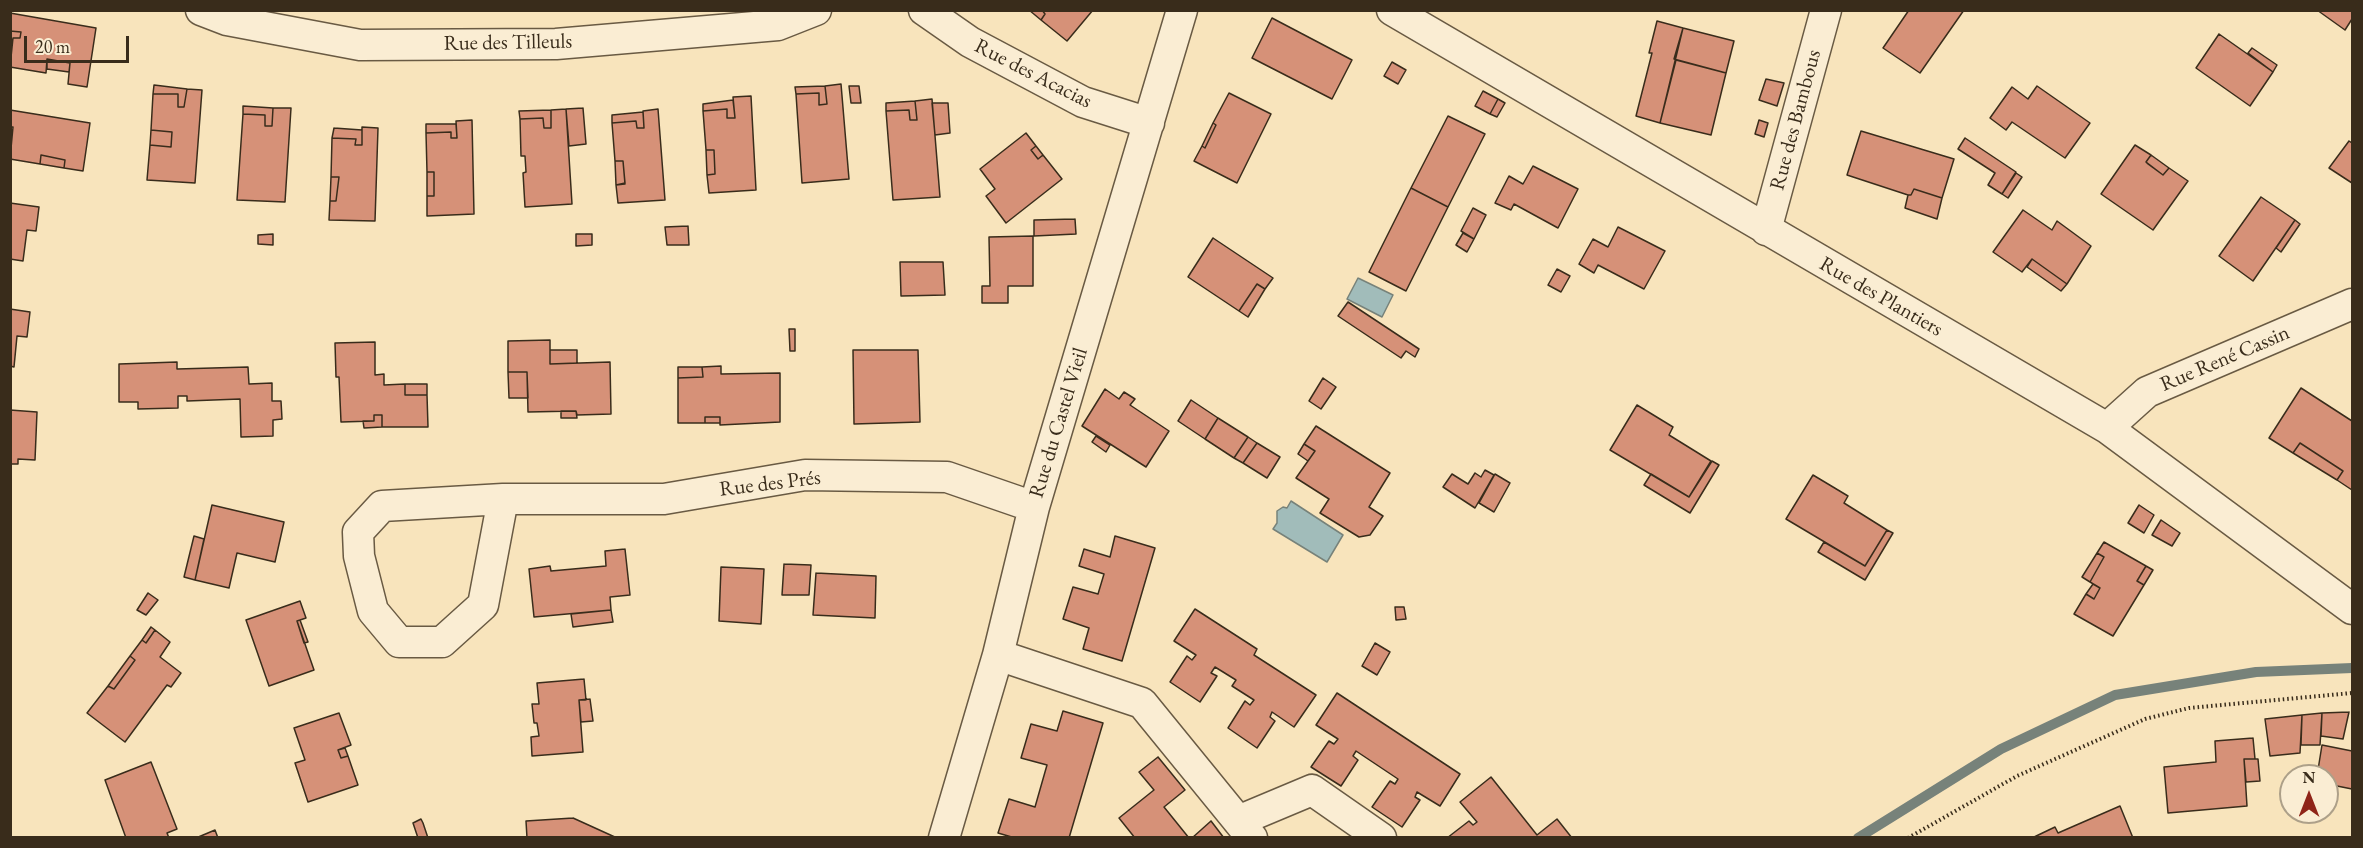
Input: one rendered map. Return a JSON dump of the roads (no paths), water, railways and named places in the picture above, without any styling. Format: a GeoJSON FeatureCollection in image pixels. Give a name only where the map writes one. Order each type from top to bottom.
{"type":"FeatureCollection","features":[{"type":"Feature","properties":{"kind":"street","name":"Rue des Tilleuls"},"geometry":{"type":"LineString","coordinates":[[201,10],[227,20],[360,45],[556,44],[778,25],[816,10]]}},
{"type":"Feature","properties":{"kind":"street","name":"Rue des Acacias"},"geometry":{"type":"LineString","coordinates":[[924,10],[970,42],[1083,102],[1149,123]]}},
{"type":"Feature","properties":{"kind":"street","name":"Rue du Castel Vieil"},"geometry":{"type":"LineString","coordinates":[[944,837],[998,655],[1034,507],[1182,10]]}},
{"type":"Feature","properties":{"kind":"street","name":"Rue des Plantiers"},"geometry":{"type":"LineString","coordinates":[[1392,10],[2107,428],[2352,609]]}},
{"type":"Feature","properties":{"kind":"street","name":"Rue des Bambous"},"geometry":{"type":"LineString","coordinates":[[1766,230],[1826,10]]}},
{"type":"Feature","properties":{"kind":"street","name":"Rue René Cassin"},"geometry":{"type":"LineString","coordinates":[[2107,428],[2147,392],[2352,303]]}},
{"type":"Feature","properties":{"kind":"street","name":"Rue des Prés"},"geometry":{"type":"LineString","coordinates":[[503,499],[483,605],[442,642],[399,642],[374,611],[359,556],[358,532],[382,506],[503,499],[664,500],[805,476],[947,477],[1034,507]]}},
{"type":"Feature","properties":{"kind":"street"},"geometry":{"type":"LineString","coordinates":[[998,655],[1142,703],[1245,829],[1312,790],[1381,837]]}},
{"type":"Feature","properties":{"kind":"water"},"geometry":{"type":"Polygon","coordinates":[[[1358,278],[1393,295],[1382,317],[1347,299],[1358,278]]]}},
{"type":"Feature","properties":{"kind":"water"},"geometry":{"type":"Polygon","coordinates":[[[1291,501],[1343,535],[1327,562],[1273,529],[1277,523],[1277,511],[1283,507],[1287,508],[1291,501]]]}},
{"type":"Feature","properties":{"kind":"waterway"},"geometry":{"type":"LineString","coordinates":[[1858,838],[2001,749],[2115,695],[2256,672],[2352,668]]}}]}
